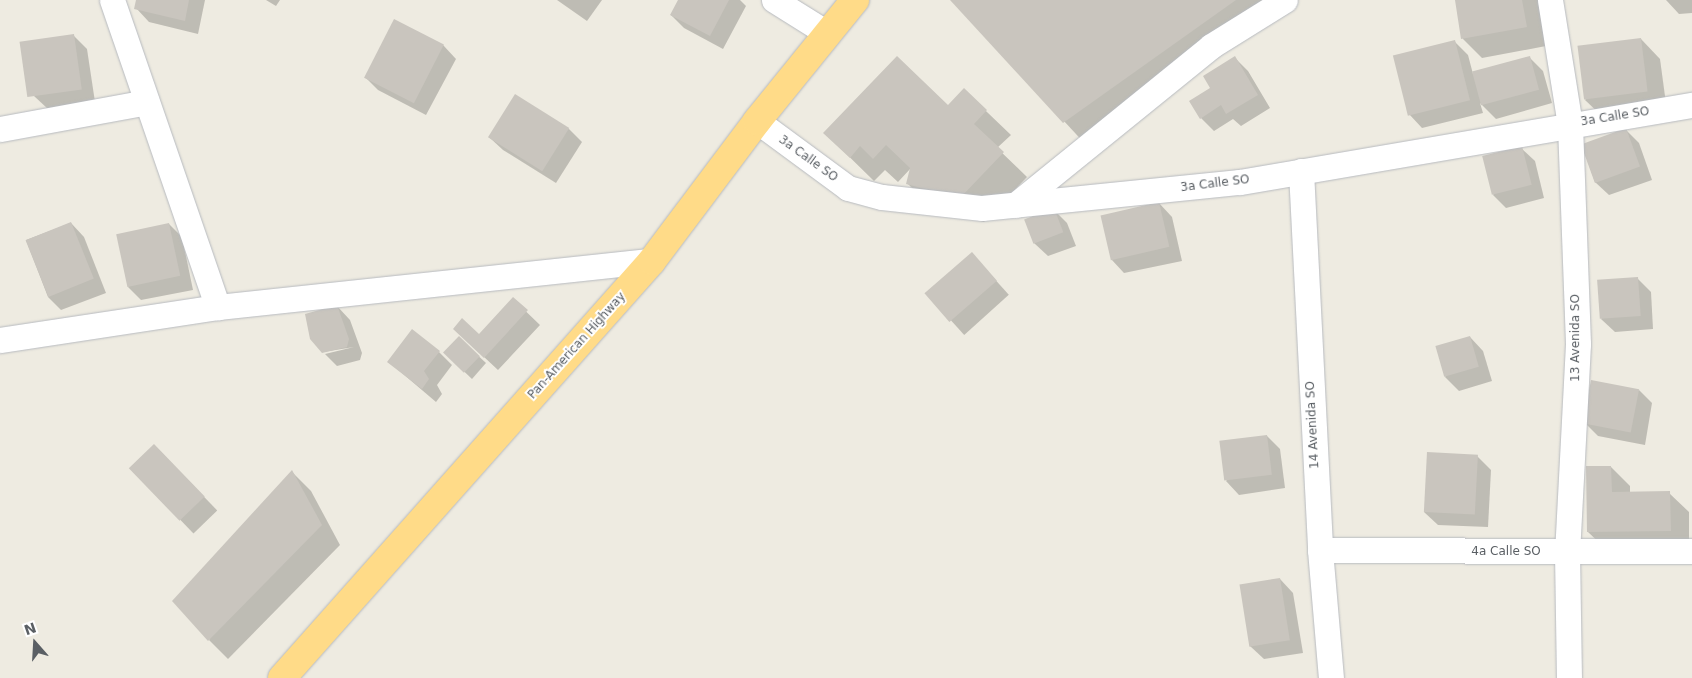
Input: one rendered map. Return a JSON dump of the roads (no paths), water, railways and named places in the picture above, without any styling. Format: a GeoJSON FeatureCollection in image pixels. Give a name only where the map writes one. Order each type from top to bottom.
{"type":"FeatureCollection","features":[{"type":"Feature","properties":{"kind":"highway","name":"Pan-American Highway"},"geometry":{"type":"LineString","coordinates":[[282,678],[652,261],[757,121],[855,0]]}},
{"type":"Feature","properties":{"kind":"street"},"geometry":{"type":"LineString","coordinates":[[112,0],[218,307]]}},
{"type":"Feature","properties":{"kind":"street"},"geometry":{"type":"LineString","coordinates":[[774,0],[828,34]]}},
{"type":"Feature","properties":{"kind":"street"},"geometry":{"type":"LineString","coordinates":[[1015,205],[1211,46],[1285,0]]}},
{"type":"Feature","properties":{"kind":"street","name":"13 Avenida SO"},"geometry":{"type":"LineString","coordinates":[[1550,0],[1570,125],[1578,344],[1567,552],[1569,678]]}},
{"type":"Feature","properties":{"kind":"street"},"geometry":{"type":"LineString","coordinates":[[0,129],[147,102]]}},
{"type":"Feature","properties":{"kind":"street","name":"3a Calle SO"},"geometry":{"type":"LineString","coordinates":[[757,121],[848,188],[882,197],[982,208],[1240,182],[1692,105]]}},
{"type":"Feature","properties":{"kind":"street","name":"14 Avenida SO"},"geometry":{"type":"LineString","coordinates":[[1301,171],[1320,550],[1331,678]]}},
{"type":"Feature","properties":{"kind":"street"},"geometry":{"type":"LineString","coordinates":[[0,340],[218,307],[652,261]]}},
{"type":"Feature","properties":{"kind":"street","name":"4a Calle SO"},"geometry":{"type":"LineString","coordinates":[[1320,550],[1692,551]]}}]}
